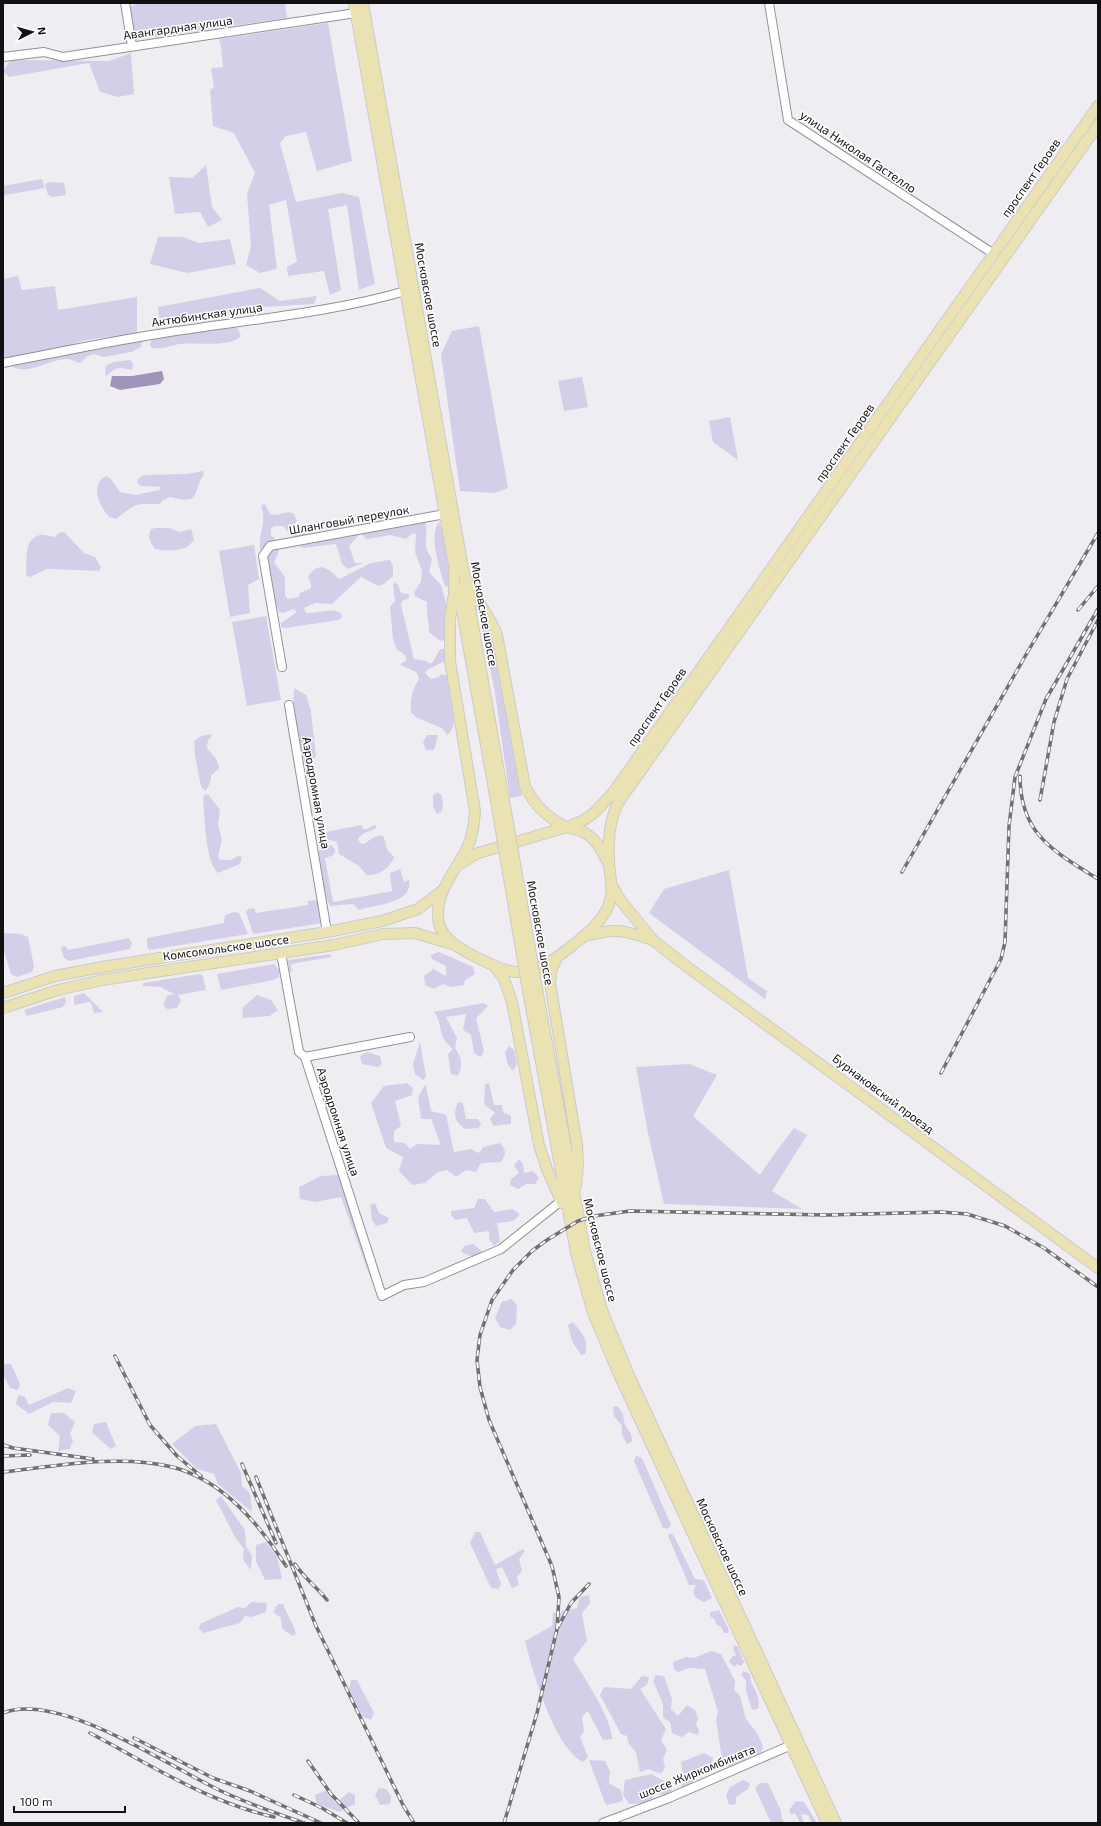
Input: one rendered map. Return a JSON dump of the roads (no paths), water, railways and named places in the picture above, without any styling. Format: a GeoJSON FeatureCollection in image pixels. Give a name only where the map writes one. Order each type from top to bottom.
{"type":"FeatureCollection","features":[{"type":"Feature","properties":{"kind":"main road","name":"Московское шоссе"},"geometry":{"type":"LineString","coordinates":[[363,3],[445,514],[458,564]]}},
{"type":"Feature","properties":{"kind":"main road","name":"Московское шоссе"},"geometry":{"type":"LineString","coordinates":[[355,8],[410,290],[572,1214],[611,1334],[795,1744],[827,1823]]}},
{"type":"Feature","properties":{"kind":"main road","name":"проспект Героев"},"geometry":{"type":"LineString","coordinates":[[457,866],[467,858],[478,853],[567,827],[584,820],[594,813],[612,794],[1098,106]]}},
{"type":"Feature","properties":{"kind":"main road","name":"проспект Героев"},"geometry":{"type":"LineString","coordinates":[[609,864],[608,844],[612,816],[618,803],[1098,125]]}},
{"type":"Feature","properties":{"kind":"main road"},"geometry":{"type":"LineString","coordinates":[[458,564],[492,620],[497,635],[525,786],[531,800],[540,810],[567,827],[582,832],[592,838],[601,848],[609,864],[613,887],[621,901],[653,940]]}},
{"type":"Feature","properties":{"kind":"main road"},"geometry":{"type":"LineString","coordinates":[[454,945],[443,933],[438,919],[439,905],[443,890],[468,846],[473,830],[475,811],[450,661],[450,618],[458,564]]}},
{"type":"Feature","properties":{"kind":"main road"},"geometry":{"type":"LineString","coordinates":[[495,967],[506,971],[530,972],[541,968],[556,959],[585,936],[601,919],[607,910],[613,887]]}},
{"type":"Feature","properties":{"kind":"main road","name":"Комсомольское шоссе"},"geometry":{"type":"LineString","coordinates":[[3,992],[55,976],[102,967],[327,932],[404,915],[425,905],[443,890]]}},
{"type":"Feature","properties":{"kind":"main road"},"geometry":{"type":"LineString","coordinates":[[585,936],[605,930],[624,930],[653,940]]}},
{"type":"Feature","properties":{"kind":"main road","name":"Комсомольское шоссе"},"geometry":{"type":"LineString","coordinates":[[3,1008],[58,990],[102,980],[334,945],[383,934],[406,932],[430,936],[454,945],[495,967]]}},
{"type":"Feature","properties":{"kind":"main road","name":"Бурнаковский проезд"},"geometry":{"type":"LineString","coordinates":[[653,940],[1098,1268]]}},
{"type":"Feature","properties":{"kind":"main road"},"geometry":{"type":"LineString","coordinates":[[556,959],[551,972],[550,983],[577,1145],[572,1214]]}},
{"type":"Feature","properties":{"kind":"main road"},"geometry":{"type":"LineString","coordinates":[[495,967],[504,979],[513,1007],[539,1145],[548,1172],[561,1201],[572,1214]]}},
{"type":"Feature","properties":{"kind":"main road","name":"Московское шоссе"},"geometry":{"type":"LineString","coordinates":[[795,1744],[836,1823]]}},
{"type":"Feature","properties":{"kind":"street"},"geometry":{"type":"LineString","coordinates":[[125,3],[132,46]]}},
{"type":"Feature","properties":{"kind":"street","name":"улица Николая Гастелло"},"geometry":{"type":"LineString","coordinates":[[769,3],[788,120],[994,254]]}},
{"type":"Feature","properties":{"kind":"street","name":"Авангардная улица"},"geometry":{"type":"LineString","coordinates":[[3,57],[44,52],[63,57],[355,8]]}},
{"type":"Feature","properties":{"kind":"street","name":"Актюбинская улица"},"geometry":{"type":"LineString","coordinates":[[3,363],[159,334],[237,324],[367,301],[410,290]]}},
{"type":"Feature","properties":{"kind":"street","name":"Шланговый переулок"},"geometry":{"type":"LineString","coordinates":[[282,667],[263,556],[270,546],[445,514]]}},
{"type":"Feature","properties":{"kind":"street","name":"Аэродромная улица"},"geometry":{"type":"LineString","coordinates":[[289,705],[327,932]]}},
{"type":"Feature","properties":{"kind":"street","name":"Аэродромная улица"},"geometry":{"type":"LineString","coordinates":[[281,953],[299,1052],[305,1058],[382,1296],[404,1285],[424,1282],[501,1249],[561,1201]]}},
{"type":"Feature","properties":{"kind":"street"},"geometry":{"type":"LineString","coordinates":[[305,1058],[410,1037]]}},
{"type":"Feature","properties":{"kind":"street","name":"шоссе Жиркомбината"},"geometry":{"type":"LineString","coordinates":[[603,1823],[670,1798],[795,1744]]}},
{"type":"Feature","properties":{"kind":"railway"},"geometry":{"type":"LineString","coordinates":[[902,872],[1027,653],[1098,533]]}},
{"type":"Feature","properties":{"kind":"railway"},"geometry":{"type":"LineString","coordinates":[[1078,610],[1098,586]]}},
{"type":"Feature","properties":{"kind":"railway"},"geometry":{"type":"LineString","coordinates":[[941,1073],[1001,959],[1005,942],[1009,826],[1015,777],[1046,699],[1098,609]]}},
{"type":"Feature","properties":{"kind":"railway"},"geometry":{"type":"LineString","coordinates":[[1040,800],[1054,722],[1067,679],[1098,620]]}},
{"type":"Feature","properties":{"kind":"railway"},"geometry":{"type":"LineString","coordinates":[[1020,776],[1022,796],[1026,813],[1033,827],[1042,839],[1067,859],[1098,879]]}},
{"type":"Feature","properties":{"kind":"railway"},"geometry":{"type":"LineString","coordinates":[[557,1629],[559,1597],[552,1566],[489,1420],[480,1387],[477,1360],[480,1335],[492,1300],[513,1270],[532,1251],[547,1240],[578,1221],[594,1216],[630,1211],[827,1215],[941,1212],[967,1214],[1005,1226],[1044,1248],[1098,1287]]}},
{"type":"Feature","properties":{"kind":"railway"},"geometry":{"type":"LineString","coordinates":[[115,1356],[150,1425],[177,1456],[201,1476]]}},
{"type":"Feature","properties":{"kind":"railway"},"geometry":{"type":"LineString","coordinates":[[3,1445],[13,1448],[93,1459]]}},
{"type":"Feature","properties":{"kind":"railway"},"geometry":{"type":"LineString","coordinates":[[3,1456],[30,1455]]}},
{"type":"Feature","properties":{"kind":"railway"},"geometry":{"type":"LineString","coordinates":[[3,1472],[66,1464],[110,1461],[152,1463],[172,1467],[190,1473],[208,1482],[238,1506],[252,1520],[286,1566]]}},
{"type":"Feature","properties":{"kind":"railway"},"geometry":{"type":"LineString","coordinates":[[242,1464],[276,1543]]}},
{"type":"Feature","properties":{"kind":"railway"},"geometry":{"type":"LineString","coordinates":[[256,1477],[316,1626],[403,1805],[414,1823]]}},
{"type":"Feature","properties":{"kind":"railway"},"geometry":{"type":"LineString","coordinates":[[295,1564],[327,1600]]}},
{"type":"Feature","properties":{"kind":"railway"},"geometry":{"type":"LineString","coordinates":[[504,1823],[537,1713],[557,1629],[571,1603],[589,1584]]}},
{"type":"Feature","properties":{"kind":"railway"},"geometry":{"type":"LineString","coordinates":[[3,1713],[26,1709],[52,1712],[80,1720],[139,1747],[224,1792],[304,1823]]}},
{"type":"Feature","properties":{"kind":"railway"},"geometry":{"type":"LineString","coordinates":[[90,1733],[202,1792],[225,1802],[274,1817]]}},
{"type":"Feature","properties":{"kind":"railway"},"geometry":{"type":"LineString","coordinates":[[134,1738],[213,1778],[250,1791],[321,1823]]}},
{"type":"Feature","properties":{"kind":"railway"},"geometry":{"type":"LineString","coordinates":[[308,1761],[331,1794],[359,1823]]}},
{"type":"Feature","properties":{"kind":"railway"},"geometry":{"type":"LineString","coordinates":[[294,1795],[322,1808],[347,1823]]}}]}
